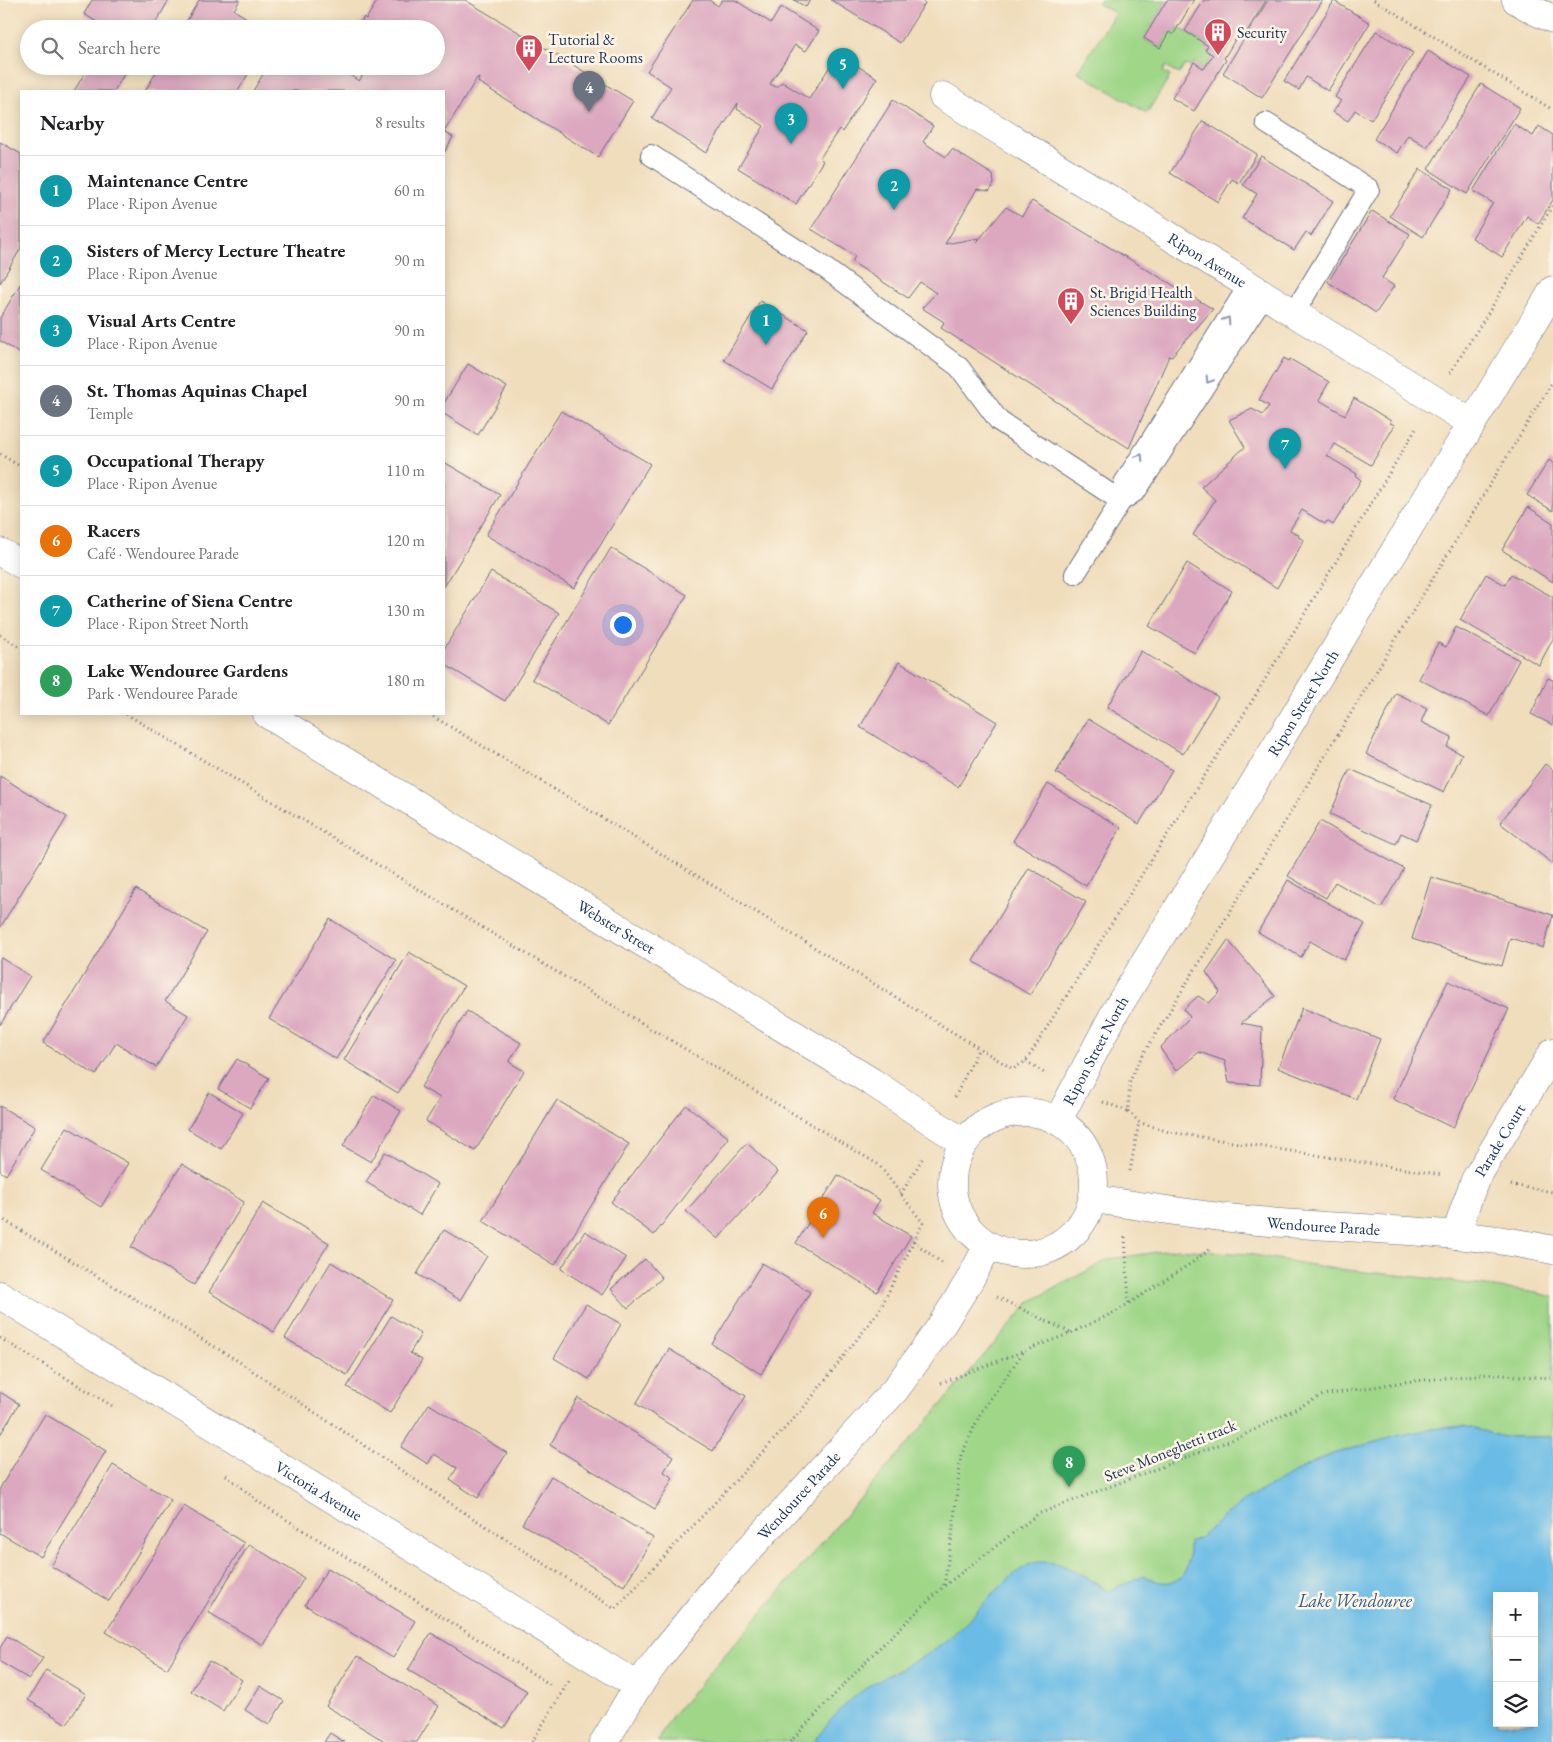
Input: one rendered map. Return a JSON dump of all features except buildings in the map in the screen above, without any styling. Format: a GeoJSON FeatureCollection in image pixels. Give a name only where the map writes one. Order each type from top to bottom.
{"type":"FeatureCollection","features":[{"type":"Feature","properties":{"kind":"street"},"geometry":{"type":"LineString","coordinates":[[1535,10],[1553,31]]}},
{"type":"Feature","properties":{"kind":"street","name":"Ripon Avenue"},"geometry":{"type":"LineString","coordinates":[[943,96],[1472,423]]}},
{"type":"Feature","properties":{"kind":"street","name":"Ripon Street North"},"geometry":{"type":"LineString","coordinates":[[1058,1120],[1116,1012],[1553,290]]}},
{"type":"Feature","properties":{"kind":"street"},"geometry":{"type":"LineString","coordinates":[[0,552],[20,563]]}},
{"type":"Feature","properties":{"kind":"street","name":"Webster Street"},"geometry":{"type":"LineString","coordinates":[[269,715],[864,1077],[964,1143]]}},
{"type":"Feature","properties":{"kind":"street","name":"Parade Court"},"geometry":{"type":"LineString","coordinates":[[1456,1235],[1475,1180],[1553,1052]]}},
{"type":"Feature","properties":{"kind":"street"},"geometry":{"type":"LineString","coordinates":[[1017,1112],[1038,1113],[1058,1120],[1074,1133],[1087,1150],[1094,1170],[1094,1199],[1089,1214],[1075,1233],[1056,1247],[1034,1254],[1010,1254],[988,1246],[969,1230],[957,1211],[952,1188],[954,1164],[964,1143],[979,1127],[996,1117],[1017,1112]]}},
{"type":"Feature","properties":{"kind":"street","name":"Wendouree Parade"},"geometry":{"type":"LineString","coordinates":[[1094,1199],[1248,1220],[1456,1235],[1520,1243],[1553,1250]]}},
{"type":"Feature","properties":{"kind":"street","name":"Wendouree Parade"},"geometry":{"type":"LineString","coordinates":[[604,1742],[638,1686],[730,1570],[894,1390],[939,1328],[968,1283],[988,1246]]}},
{"type":"Feature","properties":{"kind":"street","name":"Victoria Avenue"},"geometry":{"type":"LineString","coordinates":[[0,1295],[638,1686]]}},
{"type":"Feature","properties":{"kind":"lane"},"geometry":{"type":"LineString","coordinates":[[1266,123],[1369,189],[1294,313]]}},
{"type":"Feature","properties":{"kind":"lane"},"geometry":{"type":"LineString","coordinates":[[651,155],[830,272],[959,367],[999,421],[1122,501]]}},
{"type":"Feature","properties":{"kind":"lane"},"geometry":{"type":"LineString","coordinates":[[1075,574],[1122,501],[1124,483],[1256,290]]}},
{"type":"Feature","properties":{"kind":"path"},"geometry":{"type":"LineString","coordinates":[[1374,0],[1553,110]]}},
{"type":"Feature","properties":{"kind":"path"},"geometry":{"type":"LineString","coordinates":[[430,715],[610,822],[1013,1069],[1026,1061],[1248,706],[1553,205]]}},
{"type":"Feature","properties":{"kind":"path"},"geometry":{"type":"LineString","coordinates":[[1130,1081],[1138,1062],[1206,949],[1553,381]]}},
{"type":"Feature","properties":{"kind":"path"},"geometry":{"type":"LineString","coordinates":[[0,454],[20,466]]}},
{"type":"Feature","properties":{"kind":"path"},"geometry":{"type":"LineString","coordinates":[[0,635],[20,647]]}},
{"type":"Feature","properties":{"kind":"path"},"geometry":{"type":"LineString","coordinates":[[0,1218],[234,1359],[465,1513],[615,1609],[801,1411],[878,1311],[923,1222],[879,1165],[128,715]]}},
{"type":"Feature","properties":{"kind":"path"},"geometry":{"type":"LineString","coordinates":[[1128,1111],[1140,1122],[1169,1132],[1553,1192]]}},
{"type":"Feature","properties":{"kind":"path"},"geometry":{"type":"LineString","coordinates":[[894,1390],[936,1385],[1071,1333],[1117,1311],[1193,1262],[1248,1220]]}},
{"type":"Feature","properties":{"kind":"path"},"geometry":{"type":"LineString","coordinates":[[0,1338],[116,1408]]}},
{"type":"Feature","properties":{"kind":"path"},"geometry":{"type":"LineString","coordinates":[[944,1586],[961,1456],[981,1412],[1025,1351]]}},
{"type":"Feature","properties":{"kind":"path","name":"Steve Moneghetti track"},"geometry":{"type":"LineString","coordinates":[[790,1742],[873,1654],[944,1586],[1038,1514],[1242,1436],[1323,1395],[1404,1382],[1487,1374],[1553,1378]]}},
{"type":"Feature","properties":{"kind":"path"},"geometry":{"type":"LineString","coordinates":[[221,1471],[260,1503],[551,1685]]}},
{"type":"Feature","properties":{"kind":"path"},"geometry":{"type":"LineString","coordinates":[[532,1742],[572,1676]]}},
{"type":"Feature","properties":{"kind":"green space"},"geometry":{"type":"Polygon","coordinates":[[[1101,0],[1167,0],[1144,39],[1160,48],[1169,32],[1173,34],[1178,27],[1208,46],[1205,50],[1213,55],[1204,69],[1194,62],[1190,67],[1185,65],[1179,74],[1166,66],[1163,72],[1170,76],[1147,113],[1078,72],[1115,13],[1098,4],[1101,0]]]}},
{"type":"Feature","properties":{"kind":"green space"},"geometry":{"type":"Polygon","coordinates":[[[1177,1249],[1248,1254],[1336,1269],[1427,1278],[1537,1293],[1553,1297],[1553,1437],[1504,1437],[1464,1426],[1433,1429],[1333,1454],[1314,1462],[1244,1501],[1199,1538],[1189,1542],[1189,1557],[1185,1571],[1176,1580],[1160,1582],[1145,1576],[1107,1591],[1095,1582],[1033,1563],[1008,1580],[943,1644],[870,1686],[852,1700],[836,1715],[814,1742],[657,1742],[672,1716],[1031,1301],[1109,1259],[1177,1249]]]}},
{"type":"Feature","properties":{"kind":"water","name":"Lake Wendouree"},"geometry":{"type":"Polygon","coordinates":[[[1464,1426],[1504,1437],[1553,1437],[1553,1742],[814,1742],[851,1699],[872,1684],[924,1656],[943,1643],[966,1623],[1007,1580],[1025,1567],[1034,1563],[1053,1563],[1073,1570],[1107,1591],[1145,1576],[1160,1582],[1176,1580],[1185,1571],[1189,1557],[1189,1542],[1199,1538],[1243,1501],[1314,1462],[1333,1454],[1400,1435],[1464,1426]]]}},
{"type":"Feature","properties":{"kind":"place","name":"Security"},"geometry":{"type":"Point","coordinates":[1218,56]}},
{"type":"Feature","properties":{"kind":"place","name":"Tutorial & Lecture Rooms"},"geometry":{"type":"Point","coordinates":[529,72]}},
{"type":"Feature","properties":{"kind":"place","name":"Occupational Therapy"},"geometry":{"type":"Point","coordinates":[843,89]}},
{"type":"Feature","properties":{"kind":"place","name":"St. Thomas Aquinas Chapel"},"geometry":{"type":"Point","coordinates":[589,112]}},
{"type":"Feature","properties":{"kind":"place","name":"Visual Arts Centre"},"geometry":{"type":"Point","coordinates":[791,144]}},
{"type":"Feature","properties":{"kind":"place","name":"Sisters of Mercy Lecture Theatre"},"geometry":{"type":"Point","coordinates":[894,210]}},
{"type":"Feature","properties":{"kind":"place","name":"St. Brigid Health Sciences Building"},"geometry":{"type":"Point","coordinates":[1071,325]}},
{"type":"Feature","properties":{"kind":"place","name":"Maintenance Centre"},"geometry":{"type":"Point","coordinates":[766,345]}},
{"type":"Feature","properties":{"kind":"place","name":"Catherine of Siena Centre"},"geometry":{"type":"Point","coordinates":[1285,469]}},
{"type":"Feature","properties":{"kind":"place","name":"Racers"},"geometry":{"type":"Point","coordinates":[823,1238]}},
{"type":"Feature","properties":{"kind":"place","name":"Lake Wendouree Gardens"},"geometry":{"type":"Point","coordinates":[1069,1487]}}]}
